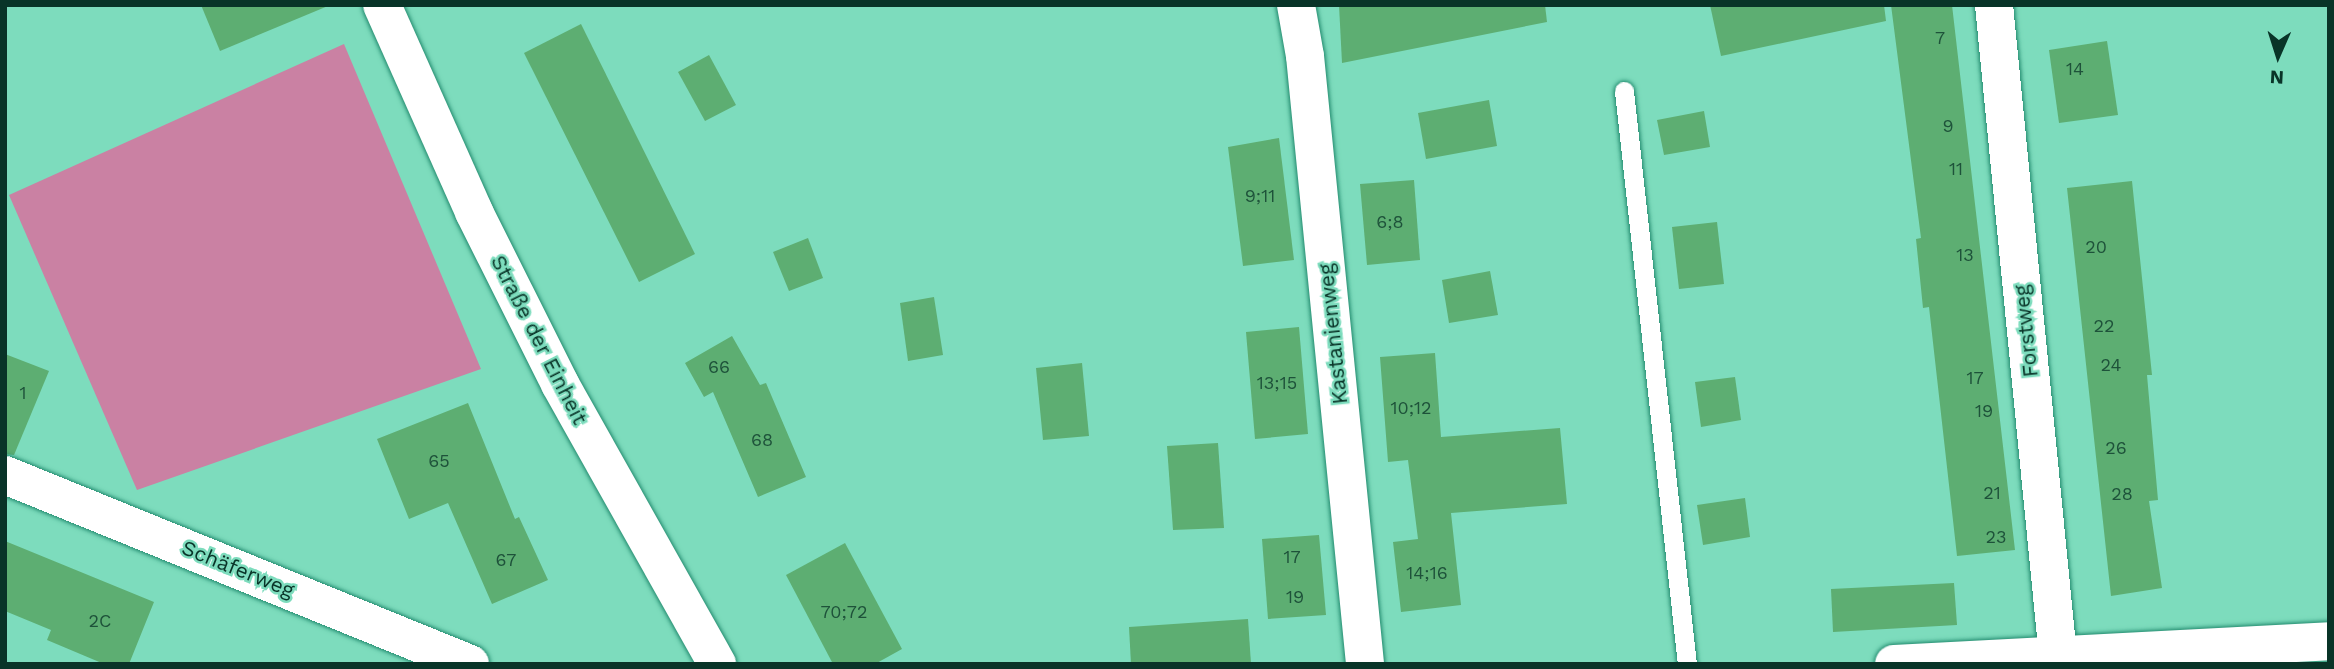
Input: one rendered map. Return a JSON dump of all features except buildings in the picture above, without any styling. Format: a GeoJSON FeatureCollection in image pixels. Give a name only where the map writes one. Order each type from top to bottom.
{"type":"FeatureCollection","features":[{"type":"Feature","properties":{"kind":"street","name":"Straße der Einheit"},"geometry":{"type":"LineString","coordinates":[[382,5],[474,212],[561,384],[717,664]]}},
{"type":"Feature","properties":{"kind":"street","name":"Kastanienweg"},"geometry":{"type":"LineString","coordinates":[[1296,5],[1305,56],[1365,664]]}},
{"type":"Feature","properties":{"kind":"street","name":"Forstweg"},"geometry":{"type":"LineString","coordinates":[[1994,5],[2058,656]]}},
{"type":"Feature","properties":{"kind":"street","name":"Schäferweg"},"geometry":{"type":"LineString","coordinates":[[5,475],[470,664]]}},
{"type":"Feature","properties":{"kind":"street"},"geometry":{"type":"LineString","coordinates":[[1894,664],[2329,641]]}},
{"type":"Feature","properties":{"kind":"lane"},"geometry":{"type":"LineString","coordinates":[[1624,91],[1687,664]]}},
{"type":"Feature","properties":{"kind":"shaded area"},"geometry":{"type":"Polygon","coordinates":[[[344,44],[481,369],[137,490],[9,195],[344,44]]]}}]}
